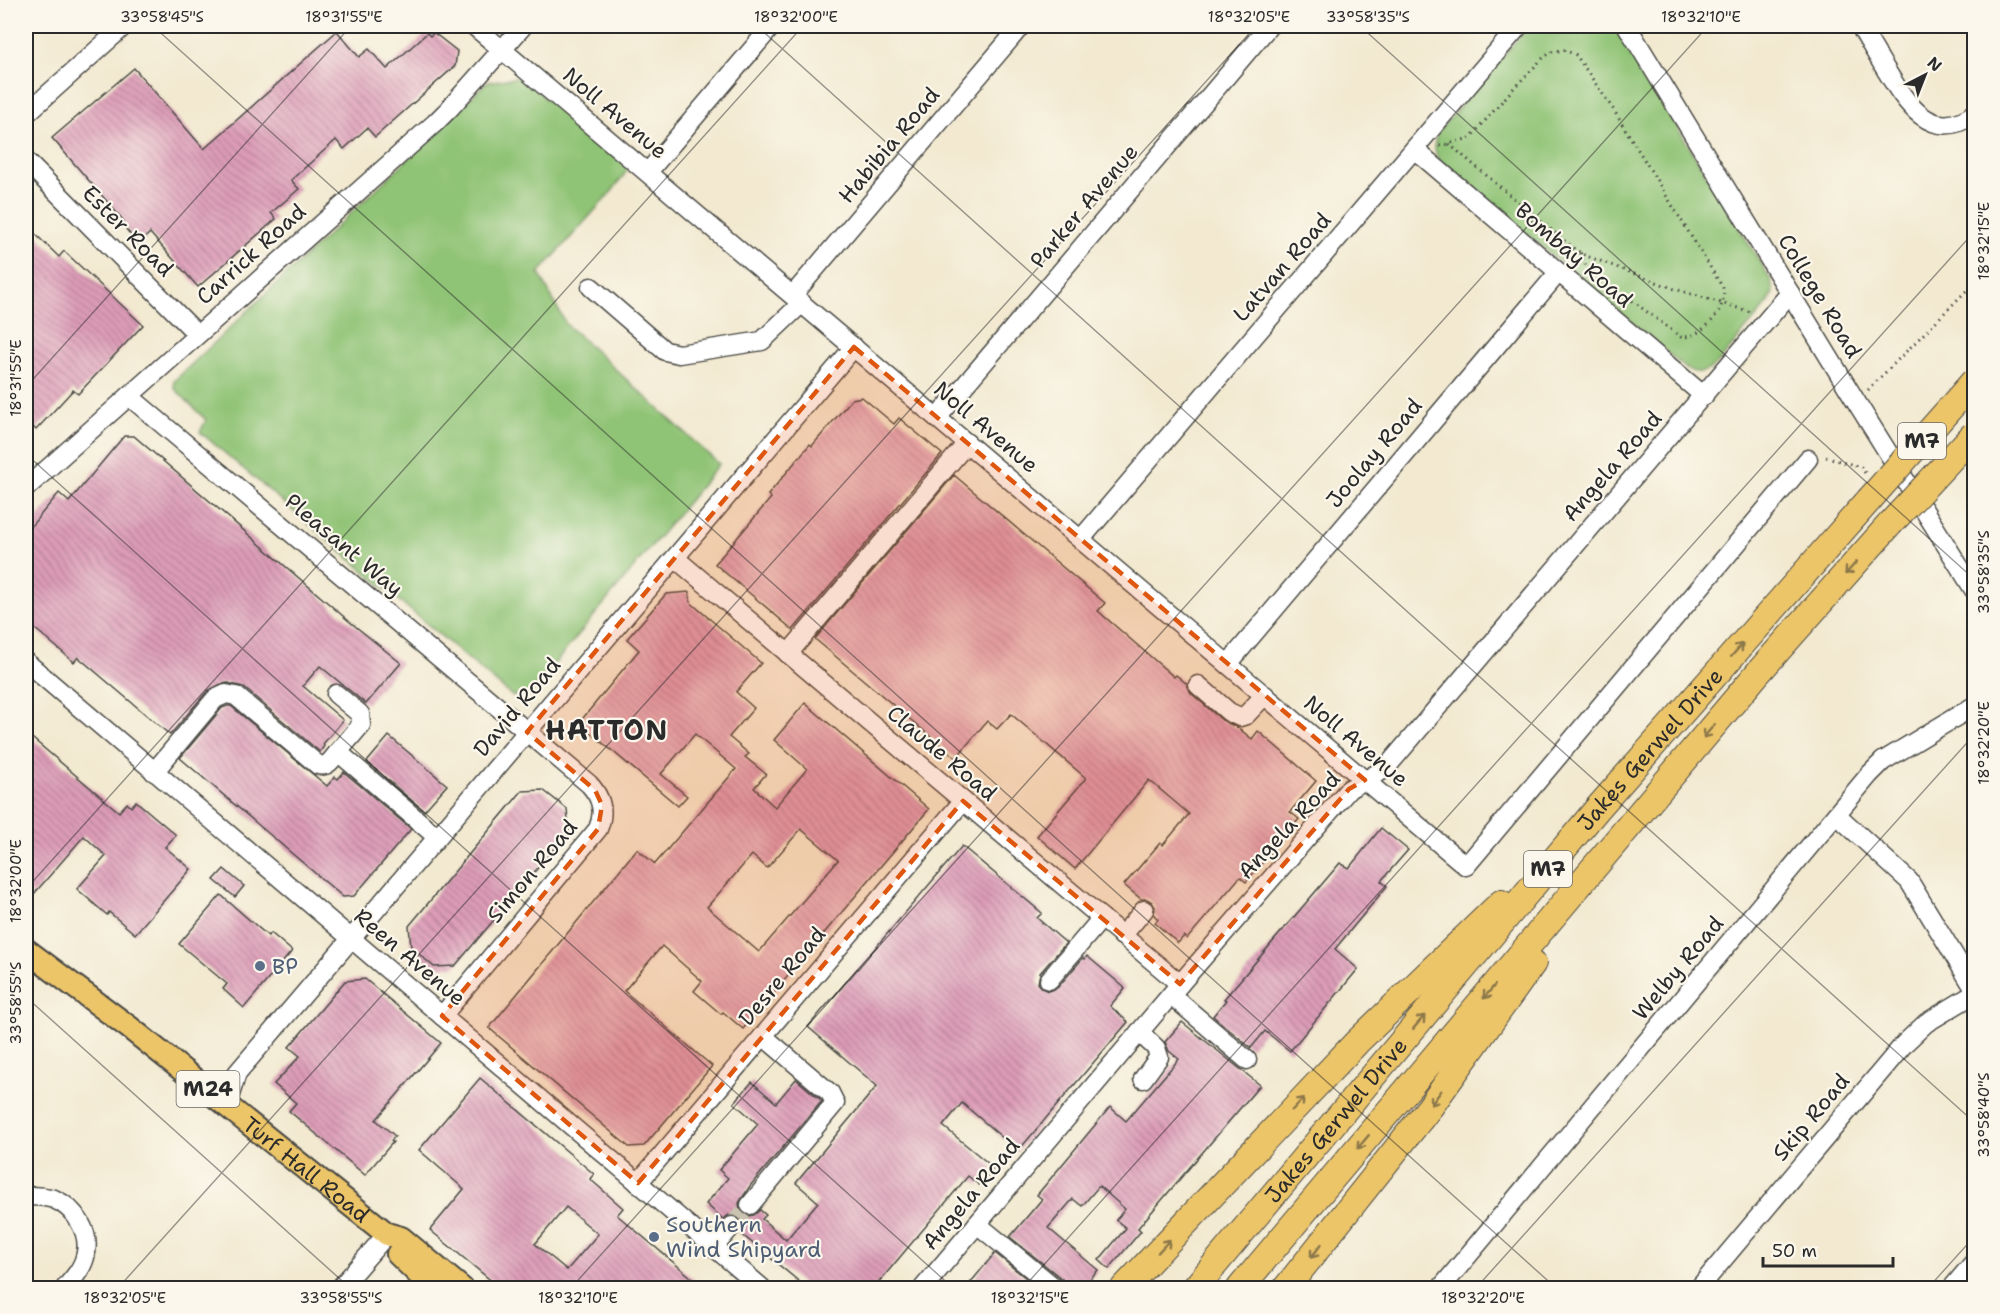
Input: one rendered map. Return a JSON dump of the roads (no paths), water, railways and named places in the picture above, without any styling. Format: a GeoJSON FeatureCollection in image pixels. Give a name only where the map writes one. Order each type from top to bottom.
{"type":"FeatureCollection","features":[{"type":"Feature","properties":{"kind":"highway","name":"Jakes Gerwel Drive"},"geometry":{"type":"LineString","coordinates":[[1194,1288],[1598,808],[1974,381]]}},
{"type":"Feature","properties":{"kind":"highway","name":"Jakes Gerwel Drive"},"geometry":{"type":"LineString","coordinates":[[1240,1288],[1756,674],[1974,434]]}},
{"type":"Feature","properties":{"kind":"highway"},"geometry":{"type":"LineString","coordinates":[[1124,1288],[1357,1042],[1598,808]]}},
{"type":"Feature","properties":{"kind":"highway"},"geometry":{"type":"LineString","coordinates":[[1286,1288],[1430,1107],[1628,827]]}},
{"type":"Feature","properties":{"kind":"main road","name":"Turf Hall Road"},"geometry":{"type":"LineString","coordinates":[[26,950],[102,1006],[387,1234],[401,1238],[461,1288]]}},
{"type":"Feature","properties":{"kind":"main road","name":"Turf Hall Road"},"geometry":{"type":"LineString","coordinates":[[387,1234],[392,1248],[433,1288]]}},
{"type":"Feature","properties":{"kind":"street"},"geometry":{"type":"LineString","coordinates":[[26,114],[124,26]]}},
{"type":"Feature","properties":{"kind":"street","name":"Noll Avenue"},"geometry":{"type":"LineString","coordinates":[[474,26],[1466,866],[1808,459]]}},
{"type":"Feature","properties":{"kind":"street","name":"Carrick Road"},"geometry":{"type":"LineString","coordinates":[[26,488],[442,116],[524,26]]}},
{"type":"Feature","properties":{"kind":"street"},"geometry":{"type":"LineString","coordinates":[[648,172],[772,26]]}},
{"type":"Feature","properties":{"kind":"street","name":"Habibia Road"},"geometry":{"type":"LineString","coordinates":[[591,287],[665,351],[678,354],[762,341],[1021,26]]}},
{"type":"Feature","properties":{"kind":"street","name":"Parker Avenue"},"geometry":{"type":"LineString","coordinates":[[937,418],[1269,26]]}},
{"type":"Feature","properties":{"kind":"street","name":"Latvan Road"},"geometry":{"type":"LineString","coordinates":[[1081,539],[1520,26]]}},
{"type":"Feature","properties":{"kind":"street","name":"College Road"},"geometry":{"type":"LineString","coordinates":[[1627,26],[1974,590]]}},
{"type":"Feature","properties":{"kind":"street"},"geometry":{"type":"LineString","coordinates":[[1860,26],[1903,98],[1923,118],[1936,123],[1949,124],[1962,122],[1974,114]]}},
{"type":"Feature","properties":{"kind":"street","name":"Bombay Road"},"geometry":{"type":"LineString","coordinates":[[1414,149],[1704,396]]}},
{"type":"Feature","properties":{"kind":"street","name":"Ester Road"},"geometry":{"type":"LineString","coordinates":[[26,161],[197,334]]}},
{"type":"Feature","properties":{"kind":"street","name":"Joolay Road"},"geometry":{"type":"LineString","coordinates":[[1228,664],[1558,273]]}},
{"type":"Feature","properties":{"kind":"street","name":"Angela Road"},"geometry":{"type":"LineString","coordinates":[[923,1288],[1175,989],[1349,789],[1385,768],[1790,293]]}},
{"type":"Feature","properties":{"kind":"street","name":"David Road"},"geometry":{"type":"LineString","coordinates":[[226,1104],[237,1073],[854,347]]}},
{"type":"Feature","properties":{"kind":"street","name":"Pleasant Way"},"geometry":{"type":"LineString","coordinates":[[129,396],[527,732]]}},
{"type":"Feature","properties":{"kind":"street"},"geometry":{"type":"LineString","coordinates":[[788,654],[967,443]]}},
{"type":"Feature","properties":{"kind":"street","name":"Claude Road"},"geometry":{"type":"LineString","coordinates":[[675,558],[1102,918],[1247,1060]]}},
{"type":"Feature","properties":{"kind":"street","name":"Reen Avenue"},"geometry":{"type":"LineString","coordinates":[[26,662],[762,1288]]}},
{"type":"Feature","properties":{"kind":"street"},"geometry":{"type":"LineString","coordinates":[[1198,685],[1229,712],[1240,717],[1246,715],[1265,695]]}},
{"type":"Feature","properties":{"kind":"street"},"geometry":{"type":"LineString","coordinates":[[154,772],[215,699],[226,694],[236,696],[318,765],[328,764],[361,725],[360,714],[336,694]]}},
{"type":"Feature","properties":{"kind":"street","name":"Welby Road"},"geometry":{"type":"LineString","coordinates":[[1441,1288],[1880,764],[1974,706]]}},
{"type":"Feature","properties":{"kind":"street","name":"Simon Road"},"geometry":{"type":"LineString","coordinates":[[442,1016],[593,836],[601,821],[602,805],[595,790],[527,732]]}},
{"type":"Feature","properties":{"kind":"street"},"geometry":{"type":"LineString","coordinates":[[338,752],[437,837]]}},
{"type":"Feature","properties":{"kind":"street","name":"Desre Road"},"geometry":{"type":"LineString","coordinates":[[638,1183],[963,801]]}},
{"type":"Feature","properties":{"kind":"street"},"geometry":{"type":"LineString","coordinates":[[1837,815],[1910,881],[1974,988]]}},
{"type":"Feature","properties":{"kind":"street"},"geometry":{"type":"LineString","coordinates":[[1122,936],[1144,910]]}},
{"type":"Feature","properties":{"kind":"street"},"geometry":{"type":"LineString","coordinates":[[1048,980],[1102,918]]}},
{"type":"Feature","properties":{"kind":"street","name":"Skip Road"},"geometry":{"type":"LineString","coordinates":[[1699,1288],[1904,1044],[1926,1023],[1974,994]]}},
{"type":"Feature","properties":{"kind":"street"},"geometry":{"type":"LineString","coordinates":[[1139,1032],[1156,1048],[1159,1057],[1143,1079]]}},
{"type":"Feature","properties":{"kind":"street"},"geometry":{"type":"LineString","coordinates":[[750,1205],[835,1103],[830,1093],[763,1036]]}},
{"type":"Feature","properties":{"kind":"street"},"geometry":{"type":"LineString","coordinates":[[26,1196],[39,1196],[61,1203],[69,1208],[82,1226],[87,1238],[86,1256],[81,1267],[65,1288]]}},
{"type":"Feature","properties":{"kind":"street"},"geometry":{"type":"LineString","coordinates":[[977,1224],[1054,1288]]}},
{"type":"Feature","properties":{"kind":"street"},"geometry":{"type":"LineString","coordinates":[[714,1247],[732,1226]]}},
{"type":"Feature","properties":{"kind":"street"},"geometry":{"type":"LineString","coordinates":[[340,1288],[387,1234]]}},
{"type":"Feature","properties":{"kind":"street"},"geometry":{"type":"LineString","coordinates":[[1952,1288],[1974,1262]]}},
{"type":"Feature","properties":{"kind":"tunnel"},"geometry":{"type":"LineString","coordinates":[[732,1226],[750,1205]]}},
{"type":"Feature","properties":{"kind":"place","name":"BP"},"geometry":{"type":"Point","coordinates":[260,966]}},
{"type":"Feature","properties":{"kind":"place","name":"Southern Wind Shipyard"},"geometry":{"type":"Point","coordinates":[654,1237]}},
{"type":"Feature","properties":{"kind":"district","name":"HATTON"},"geometry":{"type":"Point","coordinates":[607,730]}}]}
